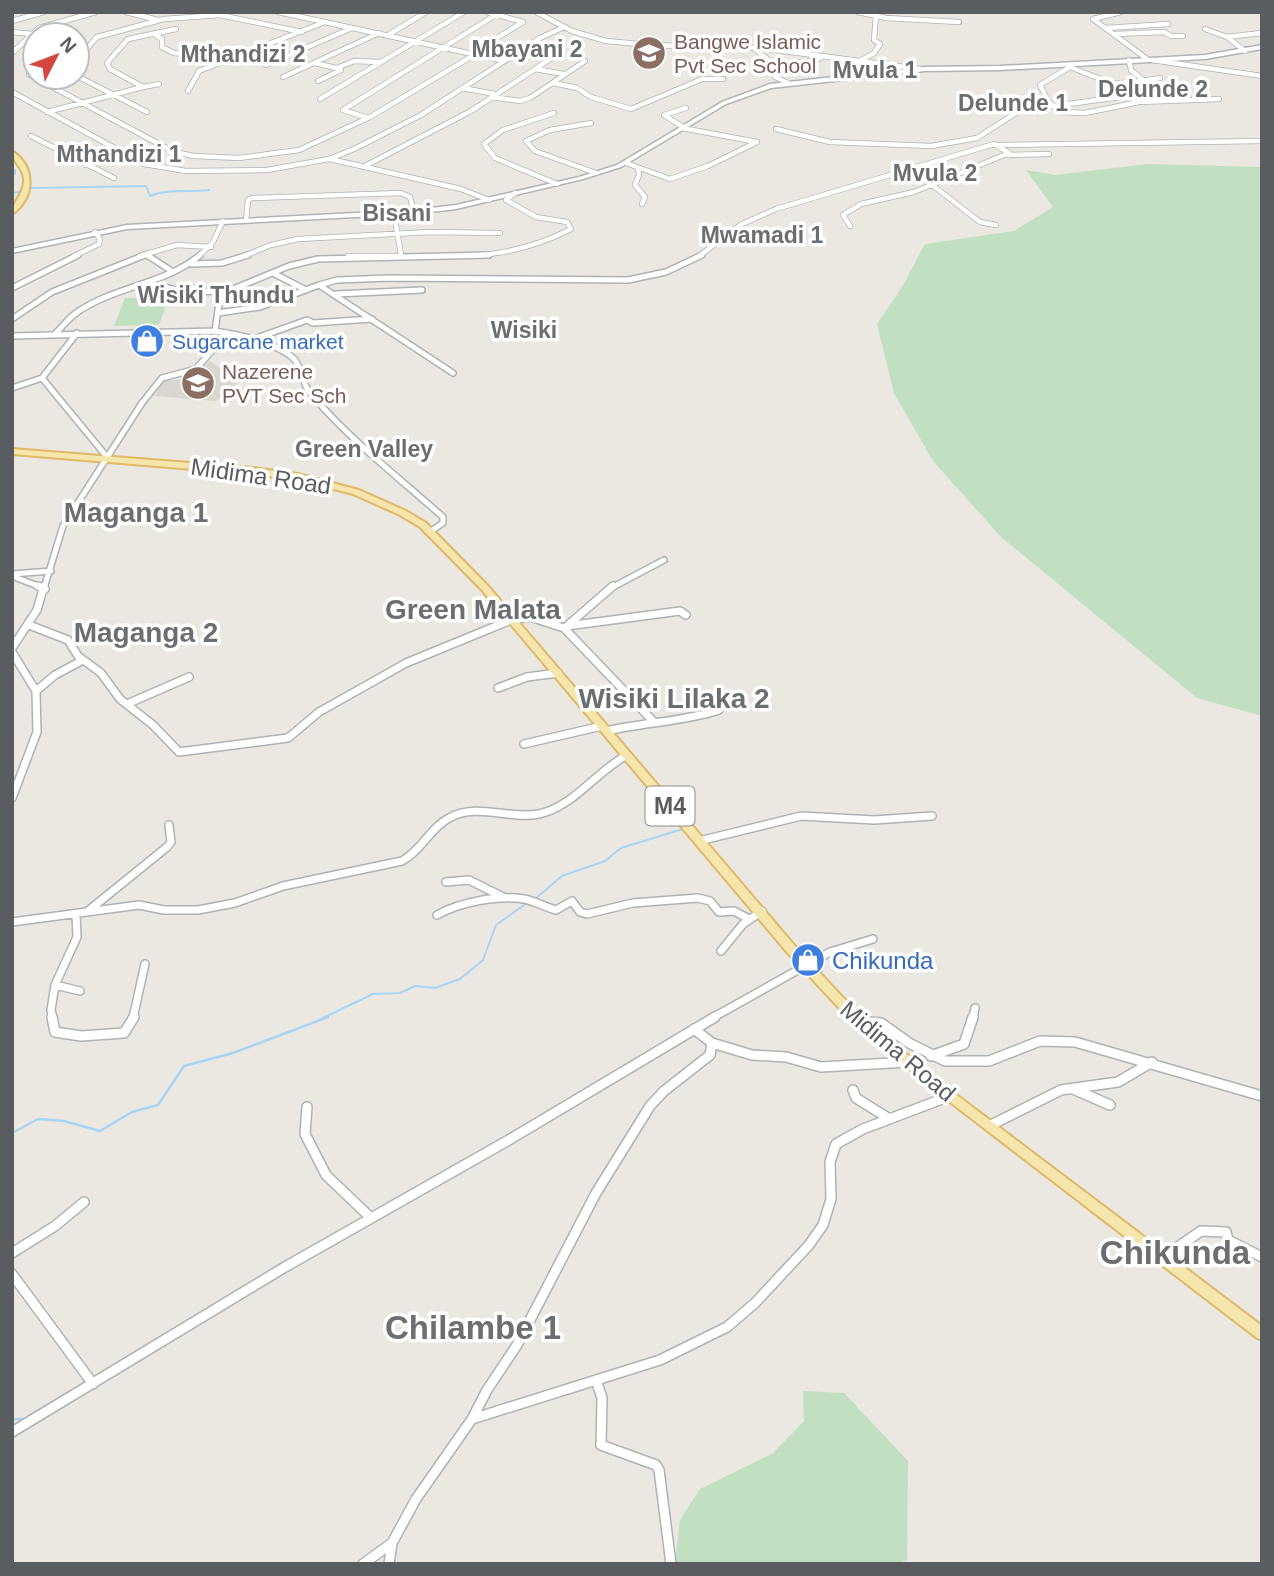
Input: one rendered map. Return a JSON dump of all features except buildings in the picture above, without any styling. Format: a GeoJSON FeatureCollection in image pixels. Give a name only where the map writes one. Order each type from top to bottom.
{"type":"FeatureCollection","features":[{"type":"Feature","properties":{"kind":"main road"},"geometry":{"type":"LineString","coordinates":[[12,153],[27,172],[29,180],[25,197],[12,212]]}},
{"type":"Feature","properties":{"kind":"main road","name":"Midima Road"},"geometry":{"type":"LineString","coordinates":[[12,451],[253,471],[309,479],[379,501],[431,531],[558,673],[699,841],[858,1021],[950,1096],[1262,1334]]}},
{"type":"Feature","properties":{"kind":"street"},"geometry":{"type":"LineString","coordinates":[[12,21],[44,12]]}},
{"type":"Feature","properties":{"kind":"street"},"geometry":{"type":"LineString","coordinates":[[61,21],[96,12]]}},
{"type":"Feature","properties":{"kind":"street"},"geometry":{"type":"LineString","coordinates":[[126,12],[158,20]]}},
{"type":"Feature","properties":{"kind":"street"},"geometry":{"type":"LineString","coordinates":[[278,12],[505,61]]}},
{"type":"Feature","properties":{"kind":"street"},"geometry":{"type":"LineString","coordinates":[[294,15],[301,12]]}},
{"type":"Feature","properties":{"kind":"street"},"geometry":{"type":"LineString","coordinates":[[388,35],[426,12]]}},
{"type":"Feature","properties":{"kind":"street"},"geometry":{"type":"LineString","coordinates":[[320,99],[464,12]]}},
{"type":"Feature","properties":{"kind":"street"},"geometry":{"type":"LineString","coordinates":[[59,91],[163,147],[182,154],[239,158],[290,153],[368,118],[523,22],[486,12]]}},
{"type":"Feature","properties":{"kind":"street"},"geometry":{"type":"LineString","coordinates":[[536,12],[564,27],[597,38],[673,46],[751,47],[925,69]]}},
{"type":"Feature","properties":{"kind":"street"},"geometry":{"type":"LineString","coordinates":[[858,12],[876,16],[959,22]]}},
{"type":"Feature","properties":{"kind":"street"},"geometry":{"type":"LineString","coordinates":[[1121,12],[1094,18],[1149,59],[1262,76]]}},
{"type":"Feature","properties":{"kind":"street"},"geometry":{"type":"LineString","coordinates":[[91,44],[97,37],[158,20],[220,15],[302,32]]}},
{"type":"Feature","properties":{"kind":"street"},"geometry":{"type":"LineString","coordinates":[[368,118],[343,110],[497,15]]}},
{"type":"Feature","properties":{"kind":"street"},"geometry":{"type":"LineString","coordinates":[[860,61],[874,53],[880,44],[874,40],[876,16]]}},
{"type":"Feature","properties":{"kind":"street"},"geometry":{"type":"LineString","coordinates":[[187,91],[199,71],[326,22]]}},
{"type":"Feature","properties":{"kind":"street"},"geometry":{"type":"LineString","coordinates":[[1105,28],[1168,24]]}},
{"type":"Feature","properties":{"kind":"street"},"geometry":{"type":"LineString","coordinates":[[266,65],[353,27]]}},
{"type":"Feature","properties":{"kind":"street"},"geometry":{"type":"LineString","coordinates":[[12,92],[126,156],[152,166],[222,172],[267,170],[329,159],[413,119],[550,32],[564,27]]}},
{"type":"Feature","properties":{"kind":"street"},"geometry":{"type":"LineString","coordinates":[[143,87],[110,69],[107,64],[128,39],[176,29]]}},
{"type":"Feature","properties":{"kind":"street"},"geometry":{"type":"LineString","coordinates":[[1205,29],[1226,37],[1245,51]]}},
{"type":"Feature","properties":{"kind":"street"},"geometry":{"type":"LineString","coordinates":[[1115,34],[1164,32],[1171,36],[1184,36]]}},
{"type":"Feature","properties":{"kind":"street"},"geometry":{"type":"LineString","coordinates":[[153,33],[162,39],[164,49],[193,55]]}},
{"type":"Feature","properties":{"kind":"street"},"geometry":{"type":"LineString","coordinates":[[283,77],[380,33]]}},
{"type":"Feature","properties":{"kind":"street"},"geometry":{"type":"LineString","coordinates":[[1226,37],[1262,33]]}},
{"type":"Feature","properties":{"kind":"street"},"geometry":{"type":"LineString","coordinates":[[12,45],[20,46]]}},
{"type":"Feature","properties":{"kind":"street"},"geometry":{"type":"LineString","coordinates":[[12,53],[20,46]]}},
{"type":"Feature","properties":{"kind":"street"},"geometry":{"type":"LineString","coordinates":[[363,167],[408,146],[558,54],[526,47]]}},
{"type":"Feature","properties":{"kind":"street"},"geometry":{"type":"LineString","coordinates":[[751,47],[763,53],[774,65],[778,71],[775,77],[788,83]]}},
{"type":"Feature","properties":{"kind":"street"},"geometry":{"type":"LineString","coordinates":[[12,251],[95,232],[223,221],[394,214],[489,200],[557,184],[626,163],[736,98],[770,86],[788,83],[925,69],[1068,65],[1205,57],[1262,47]]}},
{"type":"Feature","properties":{"kind":"street"},"geometry":{"type":"LineString","coordinates":[[789,63],[800,54]]}},
{"type":"Feature","properties":{"kind":"street"},"geometry":{"type":"LineString","coordinates":[[774,65],[814,61],[823,56]]}},
{"type":"Feature","properties":{"kind":"street"},"geometry":{"type":"LineString","coordinates":[[1129,60],[1131,70],[1141,81],[1153,89],[1159,88]]}},
{"type":"Feature","properties":{"kind":"street"},"geometry":{"type":"LineString","coordinates":[[337,68],[354,61],[380,62]]}},
{"type":"Feature","properties":{"kind":"street"},"geometry":{"type":"LineString","coordinates":[[461,88],[524,100],[585,61]]}},
{"type":"Feature","properties":{"kind":"street"},"geometry":{"type":"LineString","coordinates":[[315,62],[341,70],[318,81]]}},
{"type":"Feature","properties":{"kind":"street"},"geometry":{"type":"LineString","coordinates":[[1068,65],[1109,83],[1139,102]]}},
{"type":"Feature","properties":{"kind":"street"},"geometry":{"type":"LineString","coordinates":[[1068,65],[1040,85],[1052,106],[1060,112],[1073,114],[1139,102],[1219,99]]}},
{"type":"Feature","properties":{"kind":"street"},"geometry":{"type":"LineString","coordinates":[[534,69],[564,74]]}},
{"type":"Feature","properties":{"kind":"street"},"geometry":{"type":"LineString","coordinates":[[552,83],[576,87],[631,109],[709,77],[723,79]]}},
{"type":"Feature","properties":{"kind":"street"},"geometry":{"type":"LineString","coordinates":[[1109,83],[1160,78]]}},
{"type":"Feature","properties":{"kind":"street"},"geometry":{"type":"LineString","coordinates":[[91,83],[146,112]]}},
{"type":"Feature","properties":{"kind":"street"},"geometry":{"type":"LineString","coordinates":[[46,112],[159,83]]}},
{"type":"Feature","properties":{"kind":"street"},"geometry":{"type":"LineString","coordinates":[[776,129],[830,142],[934,146],[982,136],[1022,109],[1129,96]]}},
{"type":"Feature","properties":{"kind":"street"},"geometry":{"type":"LineString","coordinates":[[626,163],[672,179],[708,166],[757,142],[683,127],[664,115],[686,108]]}},
{"type":"Feature","properties":{"kind":"street"},"geometry":{"type":"LineString","coordinates":[[554,113],[503,130],[484,144],[495,159],[557,184]]}},
{"type":"Feature","properties":{"kind":"street"},"geometry":{"type":"LineString","coordinates":[[591,123],[550,130],[526,141],[535,151],[596,173]]}},
{"type":"Feature","properties":{"kind":"street"},"geometry":{"type":"LineString","coordinates":[[32,136],[69,154],[85,166],[114,178]]}},
{"type":"Feature","properties":{"kind":"street"},"geometry":{"type":"LineString","coordinates":[[982,136],[1009,153],[1006,155]]}},
{"type":"Feature","properties":{"kind":"street"},"geometry":{"type":"LineString","coordinates":[[218,313],[260,307],[337,280],[390,278],[614,281],[649,278],[698,260],[714,244],[742,224],[776,209],[984,145],[1262,141]]}},
{"type":"Feature","properties":{"kind":"street"},"geometry":{"type":"LineString","coordinates":[[850,226],[843,215],[853,208],[902,196],[986,159],[1006,155],[1049,154]]}},
{"type":"Feature","properties":{"kind":"street"},"geometry":{"type":"LineString","coordinates":[[85,166],[126,156]]}},
{"type":"Feature","properties":{"kind":"street"},"geometry":{"type":"LineString","coordinates":[[329,159],[461,189],[489,200]]}},
{"type":"Feature","properties":{"kind":"street"},"geometry":{"type":"LineString","coordinates":[[638,168],[639,175],[635,185],[645,197],[642,204]]}},
{"type":"Feature","properties":{"kind":"street"},"geometry":{"type":"LineString","coordinates":[[931,184],[980,222],[996,225]]}},
{"type":"Feature","properties":{"kind":"street"},"geometry":{"type":"LineString","coordinates":[[246,220],[248,200],[252,198],[401,193],[410,197],[414,212]]}},
{"type":"Feature","properties":{"kind":"street"},"geometry":{"type":"LineString","coordinates":[[146,283],[175,291],[227,290],[317,259],[505,253],[525,248],[570,229],[566,222],[536,217],[506,200],[516,193]]}},
{"type":"Feature","properties":{"kind":"street"},"geometry":{"type":"LineString","coordinates":[[12,198],[25,197]]}},
{"type":"Feature","properties":{"kind":"street"},"geometry":{"type":"LineString","coordinates":[[394,214],[401,255]]}},
{"type":"Feature","properties":{"kind":"street"},"geometry":{"type":"LineString","coordinates":[[55,334],[84,308],[191,264],[211,247],[218,237],[223,221]]}},
{"type":"Feature","properties":{"kind":"street"},"geometry":{"type":"LineString","coordinates":[[12,288],[99,244],[100,239],[95,232]]}},
{"type":"Feature","properties":{"kind":"street"},"geometry":{"type":"LineString","coordinates":[[191,264],[226,264],[292,239],[500,233]]}},
{"type":"Feature","properties":{"kind":"street"},"geometry":{"type":"LineString","coordinates":[[12,319],[51,292],[146,254],[177,246],[211,247]]}},
{"type":"Feature","properties":{"kind":"street"},"geometry":{"type":"LineString","coordinates":[[146,254],[173,272]]}},
{"type":"Feature","properties":{"kind":"street"},"geometry":{"type":"LineString","coordinates":[[273,273],[306,290]]}},
{"type":"Feature","properties":{"kind":"street"},"geometry":{"type":"LineString","coordinates":[[319,285],[453,373]]}},
{"type":"Feature","properties":{"kind":"street"},"geometry":{"type":"LineString","coordinates":[[215,331],[219,302],[227,290]]}},
{"type":"Feature","properties":{"kind":"street"},"geometry":{"type":"LineString","coordinates":[[335,294],[422,290]]}},
{"type":"Feature","properties":{"kind":"street"},"geometry":{"type":"LineString","coordinates":[[205,292],[214,295],[219,302]]}},
{"type":"Feature","properties":{"kind":"street"},"geometry":{"type":"LineString","coordinates":[[251,340],[307,320],[313,323],[373,318]]}},
{"type":"Feature","properties":{"kind":"street"},"geometry":{"type":"LineString","coordinates":[[12,336],[215,331],[251,340],[290,356],[298,363],[304,386],[309,392],[346,430],[443,517],[443,523],[431,531]]}},
{"type":"Feature","properties":{"kind":"street"},"geometry":{"type":"LineString","coordinates":[[12,388],[42,378],[77,333]]}},
{"type":"Feature","properties":{"kind":"street"},"geometry":{"type":"LineString","coordinates":[[12,797],[22,766],[36,739],[36,691],[12,650],[29,625],[45,589],[62,526],[160,380],[194,370],[227,333]]}},
{"type":"Feature","properties":{"kind":"street"},"geometry":{"type":"LineString","coordinates":[[42,378],[107,458]]}},
{"type":"Feature","properties":{"kind":"street"},"geometry":{"type":"LineString","coordinates":[[565,627],[617,583],[664,560]]}},
{"type":"Feature","properties":{"kind":"street"},"geometry":{"type":"LineString","coordinates":[[12,575],[51,571]]}},
{"type":"Feature","properties":{"kind":"street"},"geometry":{"type":"LineString","coordinates":[[12,575],[45,589]]}},
{"type":"Feature","properties":{"kind":"street"},"geometry":{"type":"LineString","coordinates":[[29,625],[64,637],[83,660],[97,669],[116,695],[153,725],[179,752],[279,741],[292,735],[319,712],[406,663],[511,620],[530,617],[565,627],[680,611],[686,615]]}},
{"type":"Feature","properties":{"kind":"street"},"geometry":{"type":"LineString","coordinates":[[565,627],[653,721]]}},
{"type":"Feature","properties":{"kind":"street"},"geometry":{"type":"LineString","coordinates":[[36,691],[83,660]]}},
{"type":"Feature","properties":{"kind":"street"},"geometry":{"type":"LineString","coordinates":[[498,688],[527,677],[558,673]]}},
{"type":"Feature","properties":{"kind":"street"},"geometry":{"type":"LineString","coordinates":[[127,704],[189,677]]}},
{"type":"Feature","properties":{"kind":"street"},"geometry":{"type":"LineString","coordinates":[[524,744],[552,736],[574,735],[653,721],[690,719],[719,710]]}},
{"type":"Feature","properties":{"kind":"street"},"geometry":{"type":"LineString","coordinates":[[12,922],[144,905],[164,911],[198,910],[235,903],[283,886],[402,861],[418,853],[433,831],[449,819],[474,811],[528,815],[547,811],[565,800],[608,764],[627,755]]}},
{"type":"Feature","properties":{"kind":"street"},"geometry":{"type":"LineString","coordinates":[[699,841],[801,816],[889,820],[932,816]]}},
{"type":"Feature","properties":{"kind":"street"},"geometry":{"type":"LineString","coordinates":[[87,911],[167,847],[171,842],[169,825]]}},
{"type":"Feature","properties":{"kind":"street"},"geometry":{"type":"LineString","coordinates":[[446,882],[460,878],[479,882],[505,898]]}},
{"type":"Feature","properties":{"kind":"street"},"geometry":{"type":"LineString","coordinates":[[437,915],[448,908],[505,898],[523,899],[556,910],[572,901],[580,912],[587,914],[633,903],[698,898],[710,901],[719,912],[734,911],[749,919]]}},
{"type":"Feature","properties":{"kind":"street"},"geometry":{"type":"LineString","coordinates":[[721,951],[749,919],[762,911]]}},
{"type":"Feature","properties":{"kind":"street"},"geometry":{"type":"LineString","coordinates":[[76,914],[77,937],[63,962],[55,985],[51,1010],[55,1032],[82,1036],[124,1033],[136,1014],[145,964]]}},
{"type":"Feature","properties":{"kind":"street"},"geometry":{"type":"LineString","coordinates":[[12,1432],[371,1218],[830,951],[873,939]]}},
{"type":"Feature","properties":{"kind":"street"},"geometry":{"type":"LineString","coordinates":[[55,985],[80,990]]}},
{"type":"Feature","properties":{"kind":"street"},"geometry":{"type":"LineString","coordinates":[[931,1056],[964,1044],[971,1030],[975,1008]]}},
{"type":"Feature","properties":{"kind":"street"},"geometry":{"type":"LineString","coordinates":[[858,1021],[881,1023],[931,1056],[956,1063],[989,1060],[1040,1041],[1054,1040],[1097,1047],[1262,1096]]}},
{"type":"Feature","properties":{"kind":"street"},"geometry":{"type":"LineString","coordinates":[[694,1030],[712,1042],[752,1055],[786,1057],[832,1068],[908,1062]]}},
{"type":"Feature","properties":{"kind":"street"},"geometry":{"type":"LineString","coordinates":[[389,1564],[393,1543],[416,1499],[471,1419],[486,1390],[525,1331],[542,1293],[596,1193],[650,1106],[664,1091],[710,1055],[712,1042]]}},
{"type":"Feature","properties":{"kind":"street"},"geometry":{"type":"LineString","coordinates":[[989,1126],[1069,1087],[1118,1082],[1152,1062]]}},
{"type":"Feature","properties":{"kind":"street"},"geometry":{"type":"LineString","coordinates":[[1069,1087],[1110,1105]]}},
{"type":"Feature","properties":{"kind":"street"},"geometry":{"type":"LineString","coordinates":[[853,1090],[856,1098],[889,1119]]}},
{"type":"Feature","properties":{"kind":"street"},"geometry":{"type":"LineString","coordinates":[[471,1419],[680,1352],[727,1327],[743,1314],[809,1245],[823,1225],[831,1199],[830,1161],[836,1144],[863,1129],[917,1111],[950,1096]]}},
{"type":"Feature","properties":{"kind":"street"},"geometry":{"type":"LineString","coordinates":[[307,1107],[305,1134],[326,1175],[371,1218]]}},
{"type":"Feature","properties":{"kind":"street"},"geometry":{"type":"LineString","coordinates":[[12,1253],[55,1226],[84,1202]]}},
{"type":"Feature","properties":{"kind":"street"},"geometry":{"type":"LineString","coordinates":[[1162,1258],[1201,1231],[1226,1232],[1228,1240],[1262,1257]]}},
{"type":"Feature","properties":{"kind":"street"},"geometry":{"type":"LineString","coordinates":[[12,1274],[93,1384]]}},
{"type":"Feature","properties":{"kind":"street"},"geometry":{"type":"LineString","coordinates":[[596,1380],[602,1398],[601,1445],[656,1465],[659,1470],[671,1564]]}},
{"type":"Feature","properties":{"kind":"street"},"geometry":{"type":"LineString","coordinates":[[363,1564],[393,1543]]}},
{"type":"Feature","properties":{"kind":"shaded area","name":"Nazerene PVT Sec Sch"},"geometry":{"type":"Polygon","coordinates":[[[210,361],[220,368],[236,373],[236,390],[215,401],[155,396],[163,381],[186,379],[210,361]]]}},
{"type":"Feature","properties":{"kind":"green space"},"geometry":{"type":"Polygon","coordinates":[[[1147,164],[1262,167],[1262,716],[1197,698],[1001,537],[933,461],[894,393],[877,324],[902,287],[925,244],[1014,231],[1053,207],[1026,170],[1055,175],[1147,164]]]}},
{"type":"Feature","properties":{"kind":"green space"},"geometry":{"type":"Polygon","coordinates":[[[125,298],[169,298],[159,325],[114,326],[125,298]]]}},
{"type":"Feature","properties":{"kind":"green space"},"geometry":{"type":"Polygon","coordinates":[[[803,1391],[844,1393],[908,1461],[907,1560],[894,1564],[675,1564],[680,1520],[700,1489],[773,1453],[804,1421],[803,1391]]]}},
{"type":"Feature","properties":{"kind":"waterway"},"geometry":{"type":"LineString","coordinates":[[32,188],[146,186],[150,196],[164,192],[209,190]]}},
{"type":"Feature","properties":{"kind":"waterway"},"geometry":{"type":"LineString","coordinates":[[12,193],[23,191]]}},
{"type":"Feature","properties":{"kind":"waterway"},"geometry":{"type":"LineString","coordinates":[[535,899],[562,876],[605,861],[621,848],[683,829]]}},
{"type":"Feature","properties":{"kind":"waterway"},"geometry":{"type":"LineString","coordinates":[[323,1018],[373,994],[400,993],[415,986],[435,988],[460,979],[483,960],[496,925],[527,903]]}},
{"type":"Feature","properties":{"kind":"waterway"},"geometry":{"type":"LineString","coordinates":[[12,1133],[38,1119],[64,1121],[100,1131],[132,1112],[158,1105],[184,1066],[233,1053],[328,1017]]}},
{"type":"Feature","properties":{"kind":"waterway"},"geometry":{"type":"LineString","coordinates":[[12,1419],[21,1419]]}},
{"type":"Feature","properties":{"kind":"place","name":"Bangwe Islamic Pvt Sec School"},"geometry":{"type":"Point","coordinates":[649,53]}},
{"type":"Feature","properties":{"kind":"place","name":"Sugarcane market"},"geometry":{"type":"Point","coordinates":[147,341]}},
{"type":"Feature","properties":{"kind":"place","name":"Nazerene PVT Sec Sch"},"geometry":{"type":"Point","coordinates":[198,383]}},
{"type":"Feature","properties":{"kind":"place","name":"Chikunda"},"geometry":{"type":"Point","coordinates":[808,960]}},
{"type":"Feature","properties":{"kind":"district","name":"Mbayani 2"},"geometry":{"type":"Point","coordinates":[527,49]}},
{"type":"Feature","properties":{"kind":"district","name":"Mthandizi 2"},"geometry":{"type":"Point","coordinates":[243,54]}},
{"type":"Feature","properties":{"kind":"district","name":"Mvula 1"},"geometry":{"type":"Point","coordinates":[875,70]}},
{"type":"Feature","properties":{"kind":"district","name":"Delunde 2"},"geometry":{"type":"Point","coordinates":[1153,89]}},
{"type":"Feature","properties":{"kind":"district","name":"Delunde 1"},"geometry":{"type":"Point","coordinates":[1013,103]}},
{"type":"Feature","properties":{"kind":"district","name":"Mthandizi 1"},"geometry":{"type":"Point","coordinates":[119,154]}},
{"type":"Feature","properties":{"kind":"district","name":"Mvula 2"},"geometry":{"type":"Point","coordinates":[935,173]}},
{"type":"Feature","properties":{"kind":"district","name":"Bisani"},"geometry":{"type":"Point","coordinates":[397,213]}},
{"type":"Feature","properties":{"kind":"district","name":"Mwamadi 1"},"geometry":{"type":"Point","coordinates":[762,235]}},
{"type":"Feature","properties":{"kind":"district","name":"Wisiki Thundu"},"geometry":{"type":"Point","coordinates":[216,295]}},
{"type":"Feature","properties":{"kind":"district","name":"Wisiki"},"geometry":{"type":"Point","coordinates":[524,330]}},
{"type":"Feature","properties":{"kind":"district","name":"Green Valley"},"geometry":{"type":"Point","coordinates":[364,449]}},
{"type":"Feature","properties":{"kind":"district","name":"Maganga 1"},"geometry":{"type":"Point","coordinates":[136,512]}},
{"type":"Feature","properties":{"kind":"district","name":"Green Malata"},"geometry":{"type":"Point","coordinates":[473,609]}},
{"type":"Feature","properties":{"kind":"district","name":"Maganga 2"},"geometry":{"type":"Point","coordinates":[146,632]}},
{"type":"Feature","properties":{"kind":"district","name":"Wisiki Lilaka 2"},"geometry":{"type":"Point","coordinates":[674,698]}},
{"type":"Feature","properties":{"kind":"district","name":"Chikunda"},"geometry":{"type":"Point","coordinates":[1175,1252]}},
{"type":"Feature","properties":{"kind":"district","name":"Chilambe 1"},"geometry":{"type":"Point","coordinates":[473,1327]}}]}
